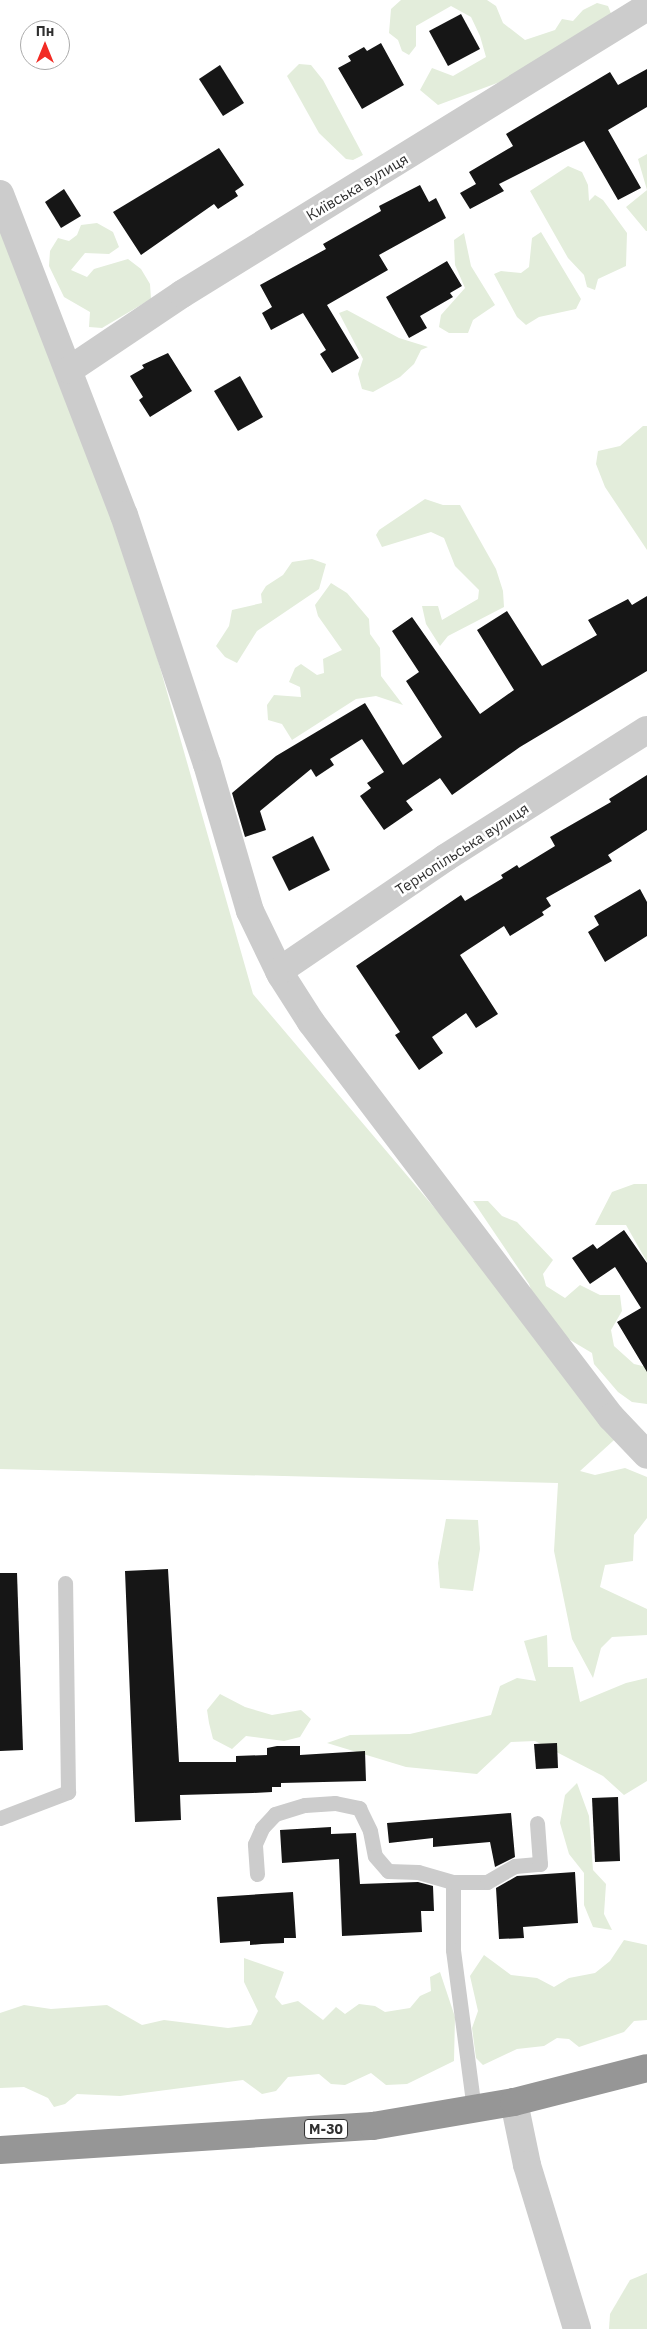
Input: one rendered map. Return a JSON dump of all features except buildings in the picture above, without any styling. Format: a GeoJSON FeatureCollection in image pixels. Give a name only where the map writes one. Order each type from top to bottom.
{"type":"FeatureCollection","features":[{"type":"Feature","properties":{"kind":"highway","name":"М-30"},"geometry":{"type":"LineString","coordinates":[[0,2150],[373,2126],[514,2102],[647,2068]]}},
{"type":"Feature","properties":{"kind":"street","name":"Київська вулиця"},"geometry":{"type":"LineString","coordinates":[[69,370],[182,294],[647,7]]}},
{"type":"Feature","properties":{"kind":"street"},"geometry":{"type":"LineString","coordinates":[[0,194],[124,515],[207,764],[250,911],[279,970],[311,1022],[611,1418],[643,1444]]}},
{"type":"Feature","properties":{"kind":"street","name":"Тернопільська вулиця"},"geometry":{"type":"LineString","coordinates":[[279,970],[445,858],[647,730]]}},
{"type":"Feature","properties":{"kind":"street"},"geometry":{"type":"LineString","coordinates":[[514,2102],[527,2165],[577,2329]]}},
{"type":"Feature","properties":{"kind":"lane"},"geometry":{"type":"LineString","coordinates":[[0,1818],[68,1792],[66,1583]]}},
{"type":"Feature","properties":{"kind":"lane"},"geometry":{"type":"LineString","coordinates":[[257,1874],[255,1844],[262,1828],[275,1814],[305,1805],[335,1803],[359,1808],[370,1831],[375,1856],[388,1871],[418,1872],[454,1882],[487,1882],[515,1866],[540,1864],[537,1823]]}},
{"type":"Feature","properties":{"kind":"lane"},"geometry":{"type":"LineString","coordinates":[[454,1882],[453,1950],[474,2109]]}},
{"type":"Feature","properties":{"kind":"green space"},"geometry":{"type":"Polygon","coordinates":[[[401,0],[487,0],[496,6],[503,23],[525,40],[555,30],[562,19],[573,21],[583,10],[597,3],[608,6],[612,16],[519,75],[438,105],[420,90],[432,68],[453,76],[486,57],[480,36],[471,17],[451,6],[416,26],[416,46],[409,55],[402,51],[398,40],[389,33],[391,9],[401,0]]]}},
{"type":"Feature","properties":{"kind":"green space"},"geometry":{"type":"Polygon","coordinates":[[[299,64],[311,65],[323,80],[363,155],[353,160],[346,159],[319,133],[287,76],[299,64]]]}},
{"type":"Feature","properties":{"kind":"green space"},"geometry":{"type":"Polygon","coordinates":[[[647,154],[647,190],[638,159],[647,154]]]}},
{"type":"Feature","properties":{"kind":"green space"},"geometry":{"type":"Polygon","coordinates":[[[568,166],[582,172],[588,185],[589,201],[595,195],[603,200],[627,233],[626,266],[598,279],[595,290],[587,287],[584,275],[568,258],[530,191],[568,166]]]}},
{"type":"Feature","properties":{"kind":"green space"},"geometry":{"type":"Polygon","coordinates":[[[647,190],[647,231],[646,231],[626,207],[647,190]]]}},
{"type":"Feature","properties":{"kind":"green space"},"geometry":{"type":"Polygon","coordinates":[[[0,223],[118,520],[253,994],[624,1431],[580,1471],[595,1475],[625,1468],[647,1477],[647,1518],[634,1535],[633,1561],[605,1565],[600,1587],[647,1609],[647,1635],[612,1637],[601,1648],[593,1678],[572,1639],[554,1551],[558,1483],[0,1469],[0,223]]]}},
{"type":"Feature","properties":{"kind":"green space"},"geometry":{"type":"Polygon","coordinates":[[[97,223],[113,232],[119,247],[109,254],[85,253],[71,270],[87,277],[94,269],[128,259],[141,269],[150,284],[151,299],[102,328],[89,327],[90,312],[64,297],[49,266],[50,251],[58,238],[69,241],[77,235],[81,225],[97,223]]]}},
{"type":"Feature","properties":{"kind":"green space"},"geometry":{"type":"Polygon","coordinates":[[[541,232],[581,299],[576,309],[539,317],[526,325],[517,317],[494,274],[501,271],[521,273],[529,267],[532,238],[541,232]]]}},
{"type":"Feature","properties":{"kind":"green space"},"geometry":{"type":"Polygon","coordinates":[[[464,233],[471,266],[495,305],[473,320],[468,333],[449,333],[439,327],[441,315],[465,288],[455,265],[454,240],[464,233]]]}},
{"type":"Feature","properties":{"kind":"green space"},"geometry":{"type":"Polygon","coordinates":[[[347,310],[399,338],[428,347],[421,350],[414,364],[400,377],[373,392],[362,389],[358,374],[363,359],[339,313],[347,310]]]}},
{"type":"Feature","properties":{"kind":"green space"},"geometry":{"type":"Polygon","coordinates":[[[643,426],[647,426],[647,550],[605,487],[596,464],[598,451],[620,446],[643,426]]]}},
{"type":"Feature","properties":{"kind":"green space"},"geometry":{"type":"Polygon","coordinates":[[[425,499],[443,505],[460,505],[496,569],[503,591],[504,607],[448,636],[440,646],[426,624],[422,606],[438,606],[442,620],[478,599],[479,590],[455,566],[444,538],[431,532],[382,547],[376,535],[379,530],[425,499]]]}},
{"type":"Feature","properties":{"kind":"green space"},"geometry":{"type":"Polygon","coordinates":[[[312,559],[326,564],[319,589],[257,631],[237,663],[225,657],[216,646],[229,626],[232,610],[262,603],[261,594],[266,586],[283,575],[292,562],[312,559]]]}},
{"type":"Feature","properties":{"kind":"green space"},"geometry":{"type":"Polygon","coordinates":[[[331,583],[347,593],[369,619],[370,634],[380,648],[381,676],[403,705],[376,696],[356,699],[292,740],[282,724],[268,720],[267,705],[274,695],[301,697],[300,687],[289,682],[295,668],[301,664],[317,675],[324,673],[323,659],[342,650],[318,616],[315,605],[331,583]]]}},
{"type":"Feature","properties":{"kind":"green space"},"geometry":{"type":"Polygon","coordinates":[[[634,1184],[647,1184],[647,1262],[626,1225],[595,1225],[612,1192],[634,1184]]]}},
{"type":"Feature","properties":{"kind":"green space"},"geometry":{"type":"Polygon","coordinates":[[[473,1201],[488,1201],[502,1216],[517,1222],[553,1260],[543,1274],[546,1286],[565,1298],[580,1285],[600,1295],[620,1295],[622,1311],[611,1330],[614,1346],[634,1364],[647,1367],[647,1404],[632,1402],[618,1392],[594,1364],[592,1353],[555,1331],[538,1309],[529,1284],[473,1201]]]}},
{"type":"Feature","properties":{"kind":"green space"},"geometry":{"type":"Polygon","coordinates":[[[446,1519],[478,1520],[480,1549],[473,1591],[440,1588],[438,1563],[446,1519]]]}},
{"type":"Feature","properties":{"kind":"green space"},"geometry":{"type":"Polygon","coordinates":[[[547,1635],[548,1667],[573,1667],[580,1702],[626,1683],[647,1678],[647,1781],[624,1795],[603,1776],[535,1741],[511,1742],[477,1774],[406,1767],[327,1743],[350,1735],[410,1734],[491,1715],[500,1686],[517,1678],[536,1681],[524,1641],[547,1635]]]}},
{"type":"Feature","properties":{"kind":"green space"},"geometry":{"type":"Polygon","coordinates":[[[220,1694],[245,1707],[272,1715],[301,1710],[311,1719],[300,1737],[284,1741],[246,1736],[232,1749],[213,1739],[209,1723],[207,1710],[220,1694]]]}},
{"type":"Feature","properties":{"kind":"green space"},"geometry":{"type":"Polygon","coordinates":[[[577,1783],[589,1816],[593,1870],[606,1884],[604,1914],[612,1930],[593,1927],[584,1905],[584,1873],[569,1854],[560,1823],[565,1795],[577,1783]]]}},
{"type":"Feature","properties":{"kind":"green space"},"geometry":{"type":"Polygon","coordinates":[[[624,1940],[647,1945],[647,2020],[634,2021],[624,2032],[579,2047],[569,2039],[557,2038],[544,2046],[517,2049],[483,2065],[476,2058],[472,2028],[478,2011],[470,1976],[484,1955],[511,1975],[537,1978],[554,1987],[569,1978],[595,1973],[610,1961],[624,1940]]]}},
{"type":"Feature","properties":{"kind":"green space"},"geometry":{"type":"Polygon","coordinates":[[[244,1958],[284,1972],[275,1997],[282,2005],[298,2001],[323,2020],[336,2007],[345,2014],[359,2004],[375,2006],[385,2012],[410,2008],[420,1996],[431,1991],[430,1977],[440,1972],[455,2017],[454,2061],[407,2084],[386,2085],[371,2073],[345,2085],[331,2084],[319,2074],[288,2077],[276,2091],[262,2094],[243,2080],[120,2096],[77,2094],[65,2104],[54,2107],[48,2098],[24,2087],[0,2088],[0,2013],[24,2005],[51,2009],[107,2005],[142,2025],[164,2020],[228,2028],[251,2025],[258,2011],[244,1982],[244,1958]]]}},
{"type":"Feature","properties":{"kind":"green space"},"geometry":{"type":"Polygon","coordinates":[[[647,2273],[647,2329],[609,2329],[610,2314],[630,2280],[647,2273]]]}}]}
